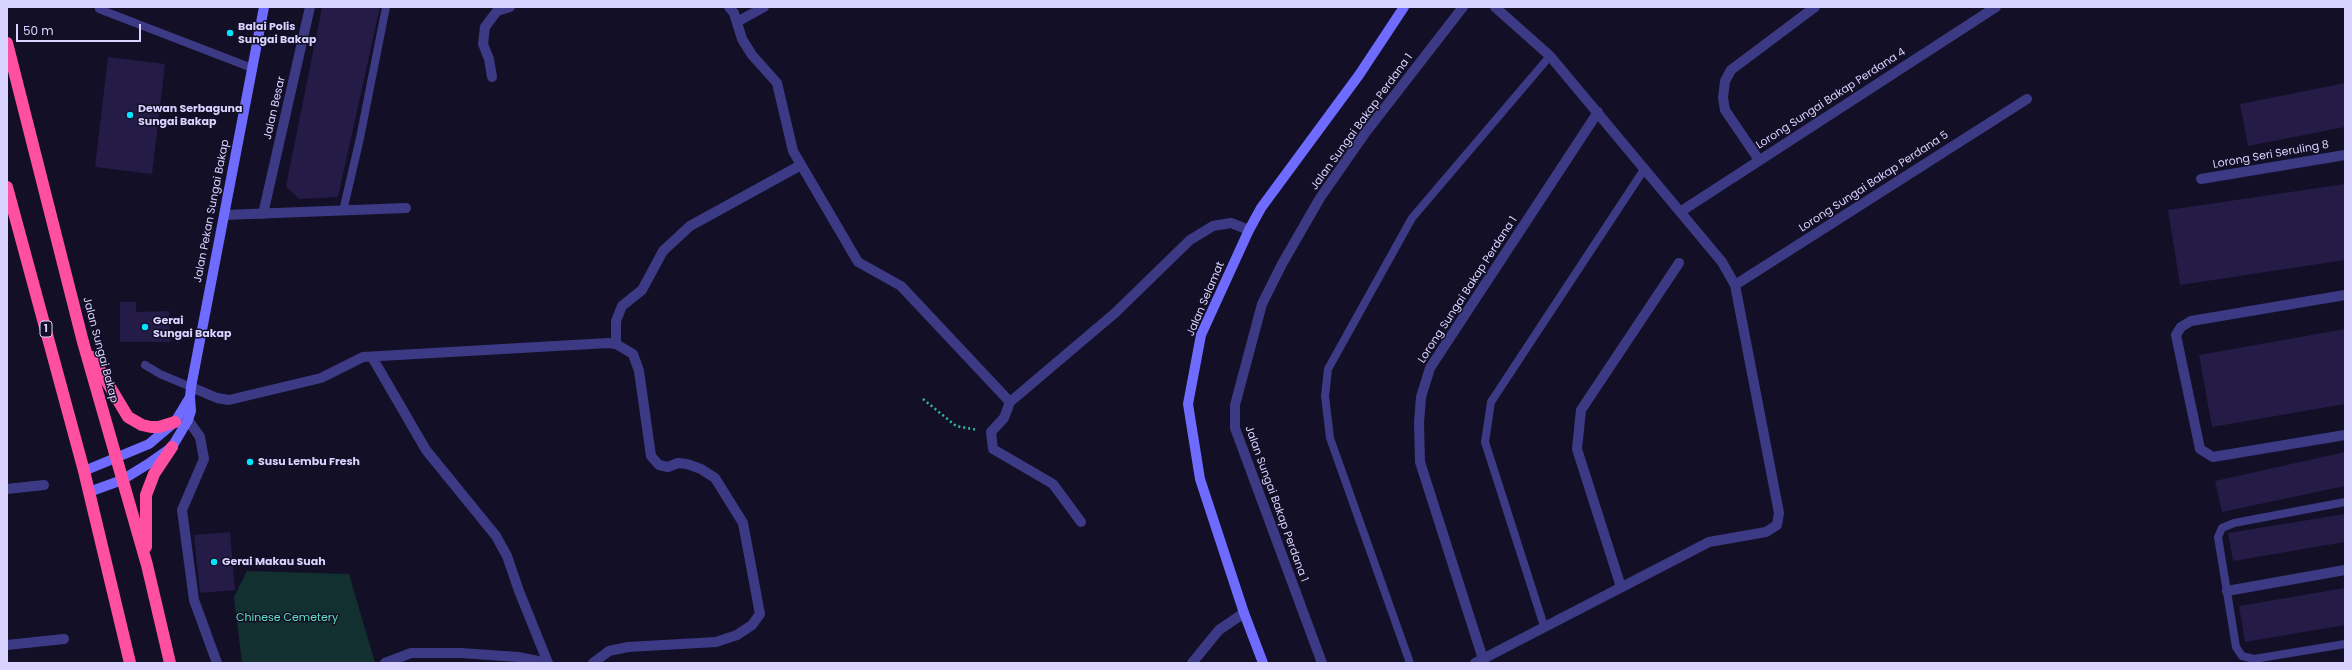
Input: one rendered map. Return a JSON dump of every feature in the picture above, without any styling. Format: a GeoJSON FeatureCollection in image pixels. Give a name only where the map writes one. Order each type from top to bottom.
{"type":"FeatureCollection","features":[{"type":"Feature","properties":{"kind":"highway","name":"Jalan Sungai Bakap"},"geometry":{"type":"LineString","coordinates":[[7,43],[83,342],[147,565],[170,663]]}},
{"type":"Feature","properties":{"kind":"highway","name":"1"},"geometry":{"type":"LineString","coordinates":[[7,187],[84,471],[130,663]]}},
{"type":"Feature","properties":{"kind":"highway"},"geometry":{"type":"LineString","coordinates":[[83,342],[128,417],[142,425],[151,427],[159,427],[175,422]]}},
{"type":"Feature","properties":{"kind":"highway"},"geometry":{"type":"LineString","coordinates":[[147,565],[146,495],[154,474],[172,447]]}},
{"type":"Feature","properties":{"kind":"main road","name":"Jalan Pekan Sungai Bakap"},"geometry":{"type":"LineString","coordinates":[[89,492],[122,480],[172,447],[188,420],[191,411],[190,392],[264,7]]}},
{"type":"Feature","properties":{"kind":"main road","name":"Jalan Selamat"},"geometry":{"type":"LineString","coordinates":[[1264,663],[1244,613],[1200,479],[1188,404],[1201,335],[1249,230],[1261,208],[1359,75],[1404,7]]}},
{"type":"Feature","properties":{"kind":"main road","name":"Jalan Pekan Sungai Bakap"},"geometry":{"type":"LineString","coordinates":[[84,471],[149,444],[175,422],[190,392]]}},
{"type":"Feature","properties":{"kind":"street","name":"Jalan Besar"},"geometry":{"type":"LineString","coordinates":[[263,214],[310,7]]}},
{"type":"Feature","properties":{"kind":"street"},"geometry":{"type":"LineString","coordinates":[[492,76],[489,59],[483,44],[485,27],[497,11],[510,7]]}},
{"type":"Feature","properties":{"kind":"street"},"geometry":{"type":"LineString","coordinates":[[729,7],[737,22],[742,39],[752,55],[777,83],[793,151],[858,262],[900,286],[1010,402]]}},
{"type":"Feature","properties":{"kind":"street"},"geometry":{"type":"LineString","coordinates":[[737,22],[764,7]]}},
{"type":"Feature","properties":{"kind":"street","name":"Jalan Sungai Bakap Perdana 1"},"geometry":{"type":"LineString","coordinates":[[1322,663],[1235,428],[1235,405],[1262,304],[1282,264],[1320,198],[1366,132],[1463,7]]}},
{"type":"Feature","properties":{"kind":"street"},"geometry":{"type":"LineString","coordinates":[[1479,661],[1544,626],[1709,542],[1766,532],[1777,525],[1779,512],[1735,285],[1722,262],[1550,56],[1495,7]]}},
{"type":"Feature","properties":{"kind":"street"},"geometry":{"type":"LineString","coordinates":[[1759,160],[1725,110],[1723,98],[1726,81],[1731,70],[1815,7]]}},
{"type":"Feature","properties":{"kind":"street","name":"Lorong Sungai Bakap Perdana 4"},"geometry":{"type":"LineString","coordinates":[[1680,212],[1996,7]]}},
{"type":"Feature","properties":{"kind":"street","name":"Lorong Sungai Bakap Perdana 5"},"geometry":{"type":"LineString","coordinates":[[1735,285],[2027,99]]}},
{"type":"Feature","properties":{"kind":"street","name":"Lorong Sungai Bakap Perdana 1"},"geometry":{"type":"LineString","coordinates":[[1479,661],[1420,462],[1419,423],[1421,397],[1430,368],[1598,112]]}},
{"type":"Feature","properties":{"kind":"street","name":"Lorong Seri Seruling 8"},"geometry":{"type":"LineString","coordinates":[[2201,180],[2345,155]]}},
{"type":"Feature","properties":{"kind":"street"},"geometry":{"type":"LineString","coordinates":[[616,344],[616,321],[622,306],[642,290],[663,251],[690,226],[802,165]]}},
{"type":"Feature","properties":{"kind":"street"},"geometry":{"type":"LineString","coordinates":[[224,215],[406,208]]}},
{"type":"Feature","properties":{"kind":"street"},"geometry":{"type":"LineString","coordinates":[[1081,522],[1053,484],[993,448],[991,432],[1004,418],[1010,402],[1115,313],[1190,240],[1213,226],[1231,223],[1249,230]]}},
{"type":"Feature","properties":{"kind":"street"},"geometry":{"type":"LineString","coordinates":[[1622,586],[1577,448],[1581,410],[1679,263]]}},
{"type":"Feature","properties":{"kind":"street"},"geometry":{"type":"LineString","coordinates":[[2345,294],[2190,321],[2181,327],[2176,335],[2200,449],[2213,456],[2345,435]]}},
{"type":"Feature","properties":{"kind":"street"},"geometry":{"type":"LineString","coordinates":[[190,392],[229,400],[321,378],[363,358],[372,357],[600,343],[616,344],[633,354],[637,361],[651,456],[659,465],[668,467],[678,463],[687,464],[701,469],[715,478],[742,523],[760,614],[752,625],[737,635],[716,642],[628,647],[609,651],[593,663]]}},
{"type":"Feature","properties":{"kind":"street"},"geometry":{"type":"LineString","coordinates":[[372,357],[426,450],[496,536],[507,556],[519,592],[548,663]]}},
{"type":"Feature","properties":{"kind":"street"},"geometry":{"type":"LineString","coordinates":[[188,420],[200,438],[204,459],[182,510],[194,600],[217,663]]}},
{"type":"Feature","properties":{"kind":"street"},"geometry":{"type":"LineString","coordinates":[[7,489],[44,486]]}},
{"type":"Feature","properties":{"kind":"street"},"geometry":{"type":"LineString","coordinates":[[2227,591],[2345,570]]}},
{"type":"Feature","properties":{"kind":"street"},"geometry":{"type":"LineString","coordinates":[[1192,663],[1220,630],[1244,613]]}},
{"type":"Feature","properties":{"kind":"street"},"geometry":{"type":"LineString","coordinates":[[7,645],[64,639]]}},
{"type":"Feature","properties":{"kind":"street"},"geometry":{"type":"LineString","coordinates":[[385,663],[411,653],[461,653],[518,657],[548,663]]}},
{"type":"Feature","properties":{"kind":"lane"},"geometry":{"type":"LineString","coordinates":[[343,211],[360,138],[386,7]]}},
{"type":"Feature","properties":{"kind":"lane"},"geometry":{"type":"LineString","coordinates":[[99,9],[252,68]]}},
{"type":"Feature","properties":{"kind":"lane"},"geometry":{"type":"LineString","coordinates":[[1410,663],[1330,438],[1325,396],[1328,369],[1412,218],[1550,56]]}},
{"type":"Feature","properties":{"kind":"lane"},"geometry":{"type":"LineString","coordinates":[[1544,626],[1485,442],[1491,402],[1645,168]]}},
{"type":"Feature","properties":{"kind":"lane"},"geometry":{"type":"LineString","coordinates":[[145,366],[190,392]]}},
{"type":"Feature","properties":{"kind":"lane"},"geometry":{"type":"LineString","coordinates":[[2345,502],[2234,523],[2222,528],[2218,537],[2236,647],[2242,656],[2254,659],[2345,644]]}},
{"type":"Feature","properties":{"kind":"path"},"geometry":{"type":"LineString","coordinates":[[923,399],[956,426],[991,432]]}},
{"type":"Feature","properties":{"kind":"green space","name":"Chinese Cemetery"},"geometry":{"type":"Polygon","coordinates":[[[247,571],[349,574],[375,663],[242,663],[234,597],[247,571]]]}},
{"type":"Feature","properties":{"kind":"building"},"geometry":{"type":"Polygon","coordinates":[[[322,7],[380,7],[338,197],[299,199],[286,186],[322,7]]]}},
{"type":"Feature","properties":{"kind":"building","name":"Dewan Serbaguna Sungai Bakap"},"geometry":{"type":"Polygon","coordinates":[[[108,57],[165,64],[152,174],[95,167],[108,57]]]}},
{"type":"Feature","properties":{"kind":"building"},"geometry":{"type":"Polygon","coordinates":[[[2345,83],[2345,127],[2248,146],[2240,104],[2345,83]]]}},
{"type":"Feature","properties":{"kind":"building"},"geometry":{"type":"Polygon","coordinates":[[[2345,184],[2345,260],[2180,285],[2168,210],[2345,184]]]}},
{"type":"Feature","properties":{"kind":"building","name":"Gerai Sungai Bakap"},"geometry":{"type":"Polygon","coordinates":[[[120,302],[136,302],[136,312],[169,311],[170,342],[120,342],[120,302]]]}},
{"type":"Feature","properties":{"kind":"building"},"geometry":{"type":"Polygon","coordinates":[[[2345,329],[2345,404],[2212,427],[2199,355],[2345,329]]]}},
{"type":"Feature","properties":{"kind":"building"},"geometry":{"type":"Polygon","coordinates":[[[2345,452],[2345,486],[2222,512],[2215,481],[2345,452]]]}},
{"type":"Feature","properties":{"kind":"building"},"geometry":{"type":"Polygon","coordinates":[[[2345,514],[2345,542],[2233,561],[2228,533],[2345,514]]]}},
{"type":"Feature","properties":{"kind":"building","name":"Gerai Makau Suah"},"geometry":{"type":"Polygon","coordinates":[[[230,532],[235,590],[200,593],[194,535],[230,532]]]}},
{"type":"Feature","properties":{"kind":"building"},"geometry":{"type":"Polygon","coordinates":[[[2345,588],[2345,625],[2245,642],[2239,606],[2345,588]]]}},
{"type":"Feature","properties":{"kind":"place","name":"Balai Polis Sungai Bakap"},"geometry":{"type":"Point","coordinates":[230,33]}},
{"type":"Feature","properties":{"kind":"place","name":"Dewan Serbaguna Sungai Bakap"},"geometry":{"type":"Point","coordinates":[130,115]}},
{"type":"Feature","properties":{"kind":"place","name":"Gerai Sungai Bakap"},"geometry":{"type":"Point","coordinates":[145,327]}},
{"type":"Feature","properties":{"kind":"place","name":"Susu Lembu Fresh"},"geometry":{"type":"Point","coordinates":[250,462]}},
{"type":"Feature","properties":{"kind":"place","name":"Gerai Makau Suah"},"geometry":{"type":"Point","coordinates":[214,562]}}]}
